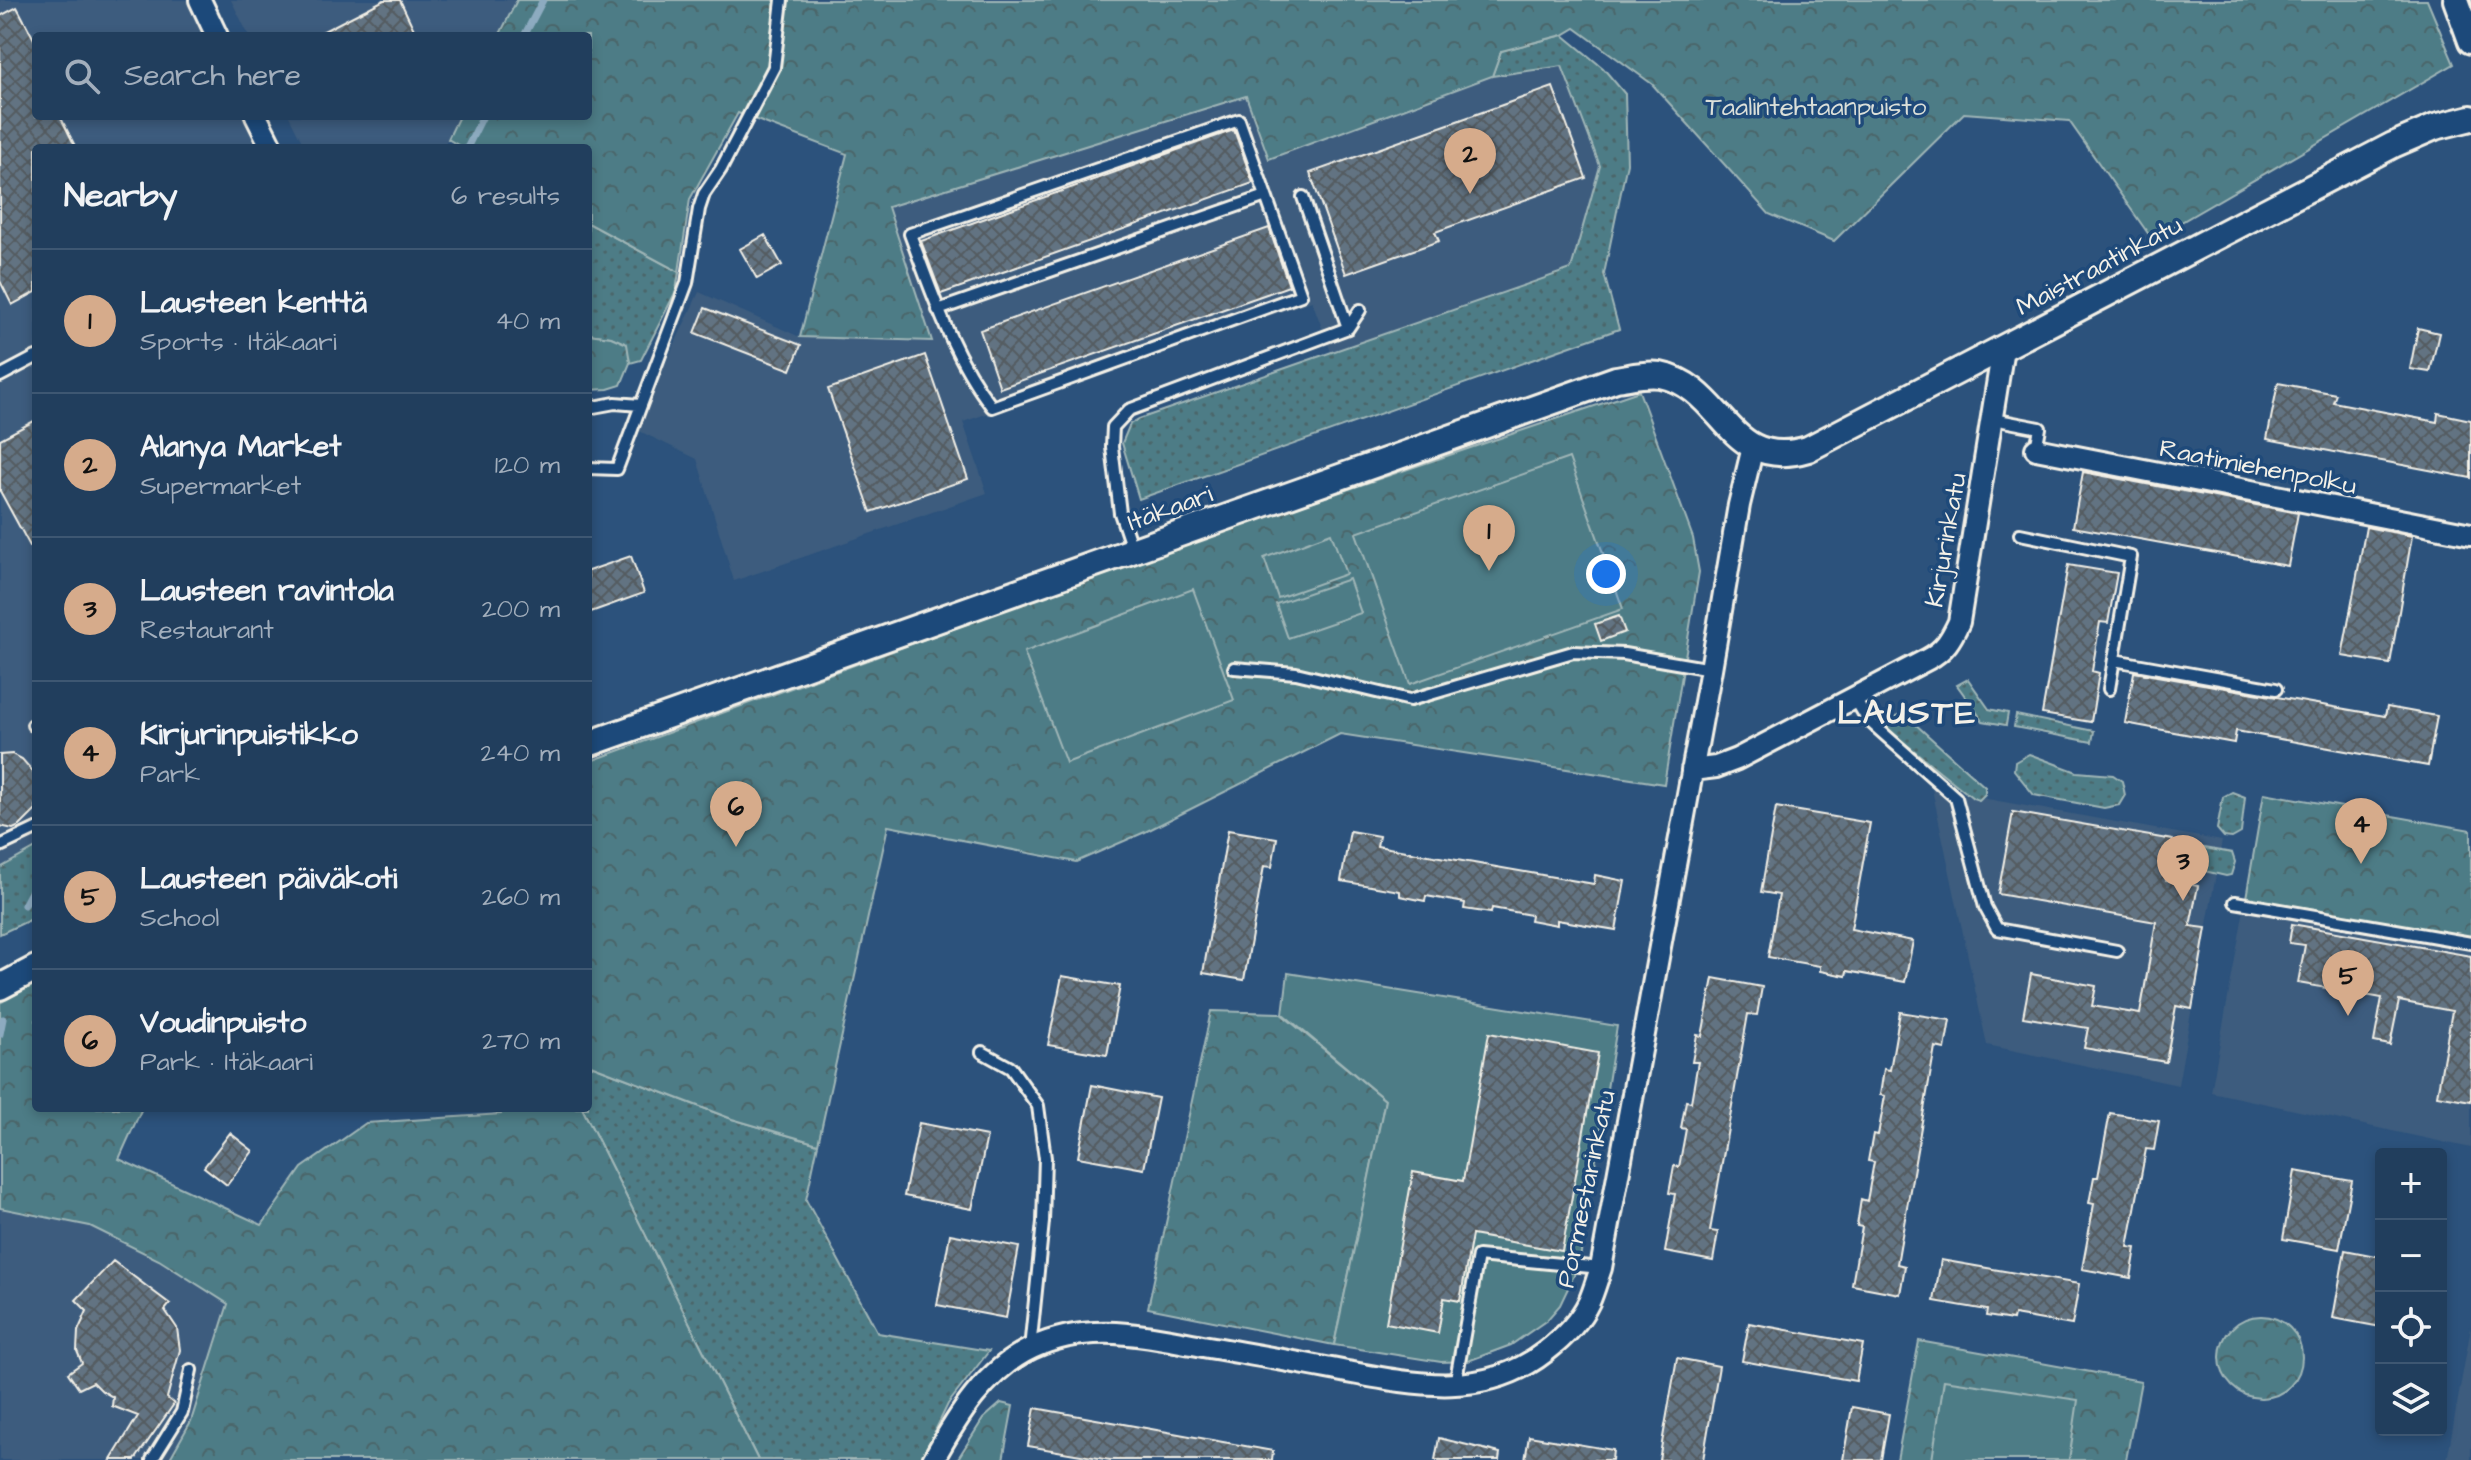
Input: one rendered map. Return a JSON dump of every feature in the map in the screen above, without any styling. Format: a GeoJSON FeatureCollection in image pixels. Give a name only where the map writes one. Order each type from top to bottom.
{"type":"FeatureCollection","features":[{"type":"Feature","properties":{"kind":"street"},"geometry":{"type":"LineString","coordinates":[[200,0],[215,32]]}},
{"type":"Feature","properties":{"kind":"street"},"geometry":{"type":"LineString","coordinates":[[2456,0],[2471,41]]}},
{"type":"Feature","properties":{"kind":"street","name":"Maistraatinkatu"},"geometry":{"type":"LineString","coordinates":[[1753,447],[1784,453],[1808,449],[2393,145],[2435,127],[2471,118]]}},
{"type":"Feature","properties":{"kind":"street"},"geometry":{"type":"LineString","coordinates":[[258,120],[270,144]]}},
{"type":"Feature","properties":{"kind":"street","name":"Kirjurinkatu"},"geometry":{"type":"LineString","coordinates":[[1692,770],[1716,767],[1737,759],[1939,654],[1951,641],[1959,622],[2003,348]]}},
{"type":"Feature","properties":{"kind":"street","name":"Itäkaari"},"geometry":{"type":"LineString","coordinates":[[592,743],[1616,379],[1645,374],[1663,376],[1695,390],[1735,435],[1753,447]]}},
{"type":"Feature","properties":{"kind":"street","name":"Pormestarinkatu"},"geometry":{"type":"LineString","coordinates":[[933,1460],[965,1406],[988,1380],[1030,1349],[1068,1335],[1121,1332],[1401,1382],[1455,1385],[1479,1383],[1519,1369],[1553,1346],[1575,1323],[1589,1303],[1601,1268],[1739,505],[1753,447]]}},
{"type":"Feature","properties":{"kind":"street","name":"Raatimiehenpolku"},"geometry":{"type":"LineString","coordinates":[[2036,449],[2471,534]]}},
{"type":"Feature","properties":{"kind":"street"},"geometry":{"type":"LineString","coordinates":[[0,987],[32,970]]}},
{"type":"Feature","properties":{"kind":"lane"},"geometry":{"type":"LineString","coordinates":[[592,468],[617,469],[687,283],[704,194],[721,169],[774,67],[782,0]]}},
{"type":"Feature","properties":{"kind":"lane"},"geometry":{"type":"LineString","coordinates":[[1239,120],[1266,196],[1301,295],[992,407],[980,392],[938,310],[910,234],[1239,120]]}},
{"type":"Feature","properties":{"kind":"lane"},"geometry":{"type":"LineString","coordinates":[[938,310],[1266,196]]}},
{"type":"Feature","properties":{"kind":"lane"},"geometry":{"type":"LineString","coordinates":[[1303,197],[1348,328]]}},
{"type":"Feature","properties":{"kind":"lane"},"geometry":{"type":"LineString","coordinates":[[1133,551],[1120,513],[1112,447],[1113,427],[1129,410],[1348,328],[1360,310]]}},
{"type":"Feature","properties":{"kind":"lane"},"geometry":{"type":"LineString","coordinates":[[0,376],[32,359]]}},
{"type":"Feature","properties":{"kind":"lane"},"geometry":{"type":"LineString","coordinates":[[592,407],[615,403],[640,405]]}},
{"type":"Feature","properties":{"kind":"lane"},"geometry":{"type":"LineString","coordinates":[[1993,419],[2040,428],[2036,449]]}},
{"type":"Feature","properties":{"kind":"lane"},"geometry":{"type":"LineString","coordinates":[[2020,534],[2131,557],[2109,689]]}},
{"type":"Feature","properties":{"kind":"lane"},"geometry":{"type":"LineString","coordinates":[[1234,668],[1296,673],[1410,700],[1573,652],[1624,654],[1711,669]]}},
{"type":"Feature","properties":{"kind":"lane"},"geometry":{"type":"LineString","coordinates":[[2114,660],[2276,689]]}},
{"type":"Feature","properties":{"kind":"lane"},"geometry":{"type":"LineString","coordinates":[[1855,699],[1867,719],[1956,798],[1985,907],[1997,929],[2117,951]]}},
{"type":"Feature","properties":{"kind":"lane"},"geometry":{"type":"LineString","coordinates":[[0,846],[32,831]]}},
{"type":"Feature","properties":{"kind":"lane"},"geometry":{"type":"LineString","coordinates":[[2235,902],[2471,943]]}},
{"type":"Feature","properties":{"kind":"lane"},"geometry":{"type":"LineString","coordinates":[[982,1052],[1011,1068],[1038,1106],[1045,1158],[1043,1222],[1030,1349]]}},
{"type":"Feature","properties":{"kind":"lane"},"geometry":{"type":"LineString","coordinates":[[1455,1385],[1478,1256],[1601,1268]]}},
{"type":"Feature","properties":{"kind":"lane"},"geometry":{"type":"LineString","coordinates":[[152,1460],[182,1412],[191,1370]]}},
{"type":"Feature","properties":{"kind":"shaded area"},"geometry":{"type":"Polygon","coordinates":[[[0,0],[189,0],[205,32],[32,32],[32,120],[248,120],[260,144],[32,144],[32,850],[0,868],[0,0]]]}},
{"type":"Feature","properties":{"kind":"shaded area"},"geometry":{"type":"Polygon","coordinates":[[[231,0],[517,0],[501,32],[247,32],[231,0]]]}},
{"type":"Feature","properties":{"kind":"shaded area"},"geometry":{"type":"Polygon","coordinates":[[[1562,66],[1600,166],[1571,269],[1331,352],[1312,301],[963,422],[987,493],[734,581],[697,459],[635,429],[699,292],[800,337],[931,341],[888,207],[1247,95],[1268,158],[1492,76],[1562,66]]]}},
{"type":"Feature","properties":{"kind":"shaded area"},"geometry":{"type":"Polygon","coordinates":[[[291,120],[457,120],[445,144],[303,144],[291,120]]]}},
{"type":"Feature","properties":{"kind":"shaded area"},"geometry":{"type":"Polygon","coordinates":[[[1932,789],[2222,841],[2178,1085],[1987,1045],[1932,789]]]}},
{"type":"Feature","properties":{"kind":"shaded area"},"geometry":{"type":"Polygon","coordinates":[[[2246,898],[2471,939],[2471,1148],[2211,1092],[2246,898]]]}},
{"type":"Feature","properties":{"kind":"shaded area"},"geometry":{"type":"Polygon","coordinates":[[[0,1208],[90,1226],[159,1260],[229,1304],[191,1421],[169,1460],[0,1460],[0,1208]]]}},
{"type":"Feature","properties":{"kind":"shaded area"},"geometry":{"type":"Polygon","coordinates":[[[2471,1327],[2471,1460],[2447,1460],[2471,1327]]]}},
{"type":"Feature","properties":{"kind":"green space","name":"Taalintehtaanpuisto"},"geometry":{"type":"Polygon","coordinates":[[[517,0],[2427,0],[2454,64],[2152,239],[2069,121],[1964,113],[1834,241],[1769,214],[1652,84],[1575,28],[1563,35],[1501,51],[1492,76],[1269,159],[1246,96],[888,207],[932,341],[800,337],[847,154],[738,113],[690,199],[679,272],[592,225],[592,144],[456,144],[448,139],[457,120],[592,120],[592,32],[501,32],[517,0]]]}},
{"type":"Feature","properties":{"kind":"green space"},"geometry":{"type":"Polygon","coordinates":[[[1563,35],[1603,68],[1625,94],[1627,163],[1604,274],[1619,329],[1139,499],[1122,443],[1130,424],[1139,419],[1571,269],[1600,166],[1562,66],[1492,76],[1501,51],[1563,35]]]}},
{"type":"Feature","properties":{"kind":"green space"},"geometry":{"type":"Polygon","coordinates":[[[592,225],[679,272],[676,291],[641,360],[630,363],[626,344],[611,337],[592,335],[592,225]]]}},
{"type":"Feature","properties":{"kind":"green space"},"geometry":{"type":"Polygon","coordinates":[[[592,335],[611,337],[627,344],[630,363],[621,385],[592,390],[592,335]]]}},
{"type":"Feature","properties":{"kind":"green space"},"geometry":{"type":"Polygon","coordinates":[[[1639,391],[1693,538],[1699,572],[1664,784],[1340,734],[1145,832],[1076,862],[888,826],[818,1144],[732,1119],[592,1066],[592,761],[1183,545],[1639,391]]]}},
{"type":"Feature","properties":{"kind":"green space"},"geometry":{"type":"Polygon","coordinates":[[[1569,458],[1623,609],[1410,684],[1356,533],[1569,458]]]}},
{"type":"Feature","properties":{"kind":"green space"},"geometry":{"type":"Polygon","coordinates":[[[1331,533],[1346,574],[1278,598],[1264,558],[1331,533]]]}},
{"type":"Feature","properties":{"kind":"green space"},"geometry":{"type":"Polygon","coordinates":[[[1349,579],[1361,613],[1288,638],[1276,604],[1349,579]]]}},
{"type":"Feature","properties":{"kind":"green space"},"geometry":{"type":"Polygon","coordinates":[[[1193,589],[1234,700],[1066,763],[1024,652],[1193,589]]]}},
{"type":"Feature","properties":{"kind":"green space"},"geometry":{"type":"Polygon","coordinates":[[[1968,679],[1989,709],[2008,713],[2006,725],[1983,721],[1957,685],[1968,679]]]}},
{"type":"Feature","properties":{"kind":"green space"},"geometry":{"type":"Polygon","coordinates":[[[1903,713],[1985,787],[1985,794],[1979,800],[1881,724],[1903,713]]]}},
{"type":"Feature","properties":{"kind":"green space"},"geometry":{"type":"Polygon","coordinates":[[[2016,715],[2094,731],[2092,742],[2014,727],[2016,715]]]}},
{"type":"Feature","properties":{"kind":"green space"},"geometry":{"type":"Polygon","coordinates":[[[2029,754],[2077,772],[2113,775],[2122,781],[2125,795],[2119,805],[2104,808],[2034,795],[2014,770],[2015,762],[2029,754]]]}},
{"type":"Feature","properties":{"kind":"green space"},"geometry":{"type":"Polygon","coordinates":[[[2232,792],[2245,797],[2241,833],[2232,838],[2224,837],[2217,829],[2223,797],[2232,792]]]}},
{"type":"Feature","properties":{"kind":"green space"},"geometry":{"type":"Polygon","coordinates":[[[2264,793],[2471,830],[2471,939],[2246,898],[2264,793]]]}},
{"type":"Feature","properties":{"kind":"green space"},"geometry":{"type":"Polygon","coordinates":[[[2199,847],[2232,853],[2235,862],[2231,875],[2191,868],[2191,853],[2199,847]]]}},
{"type":"Feature","properties":{"kind":"green space"},"geometry":{"type":"Polygon","coordinates":[[[32,850],[32,919],[0,934],[0,868],[32,850]]]}},
{"type":"Feature","properties":{"kind":"green space"},"geometry":{"type":"Polygon","coordinates":[[[1288,973],[1617,1026],[1579,1265],[1560,1305],[1547,1320],[1511,1345],[1468,1361],[1441,1362],[1334,1345],[1385,1100],[1283,1014],[1288,973]]]}},
{"type":"Feature","properties":{"kind":"green space"},"geometry":{"type":"Polygon","coordinates":[[[32,984],[32,1112],[140,1112],[119,1159],[262,1225],[302,1168],[366,1123],[502,1112],[584,1112],[758,1460],[169,1460],[191,1421],[228,1304],[159,1260],[90,1226],[0,1208],[0,1003],[32,984]]]}},
{"type":"Feature","properties":{"kind":"green space"},"geometry":{"type":"Polygon","coordinates":[[[1211,1011],[1280,1013],[1385,1100],[1334,1345],[1148,1308],[1211,1011]]]}},
{"type":"Feature","properties":{"kind":"green space"},"geometry":{"type":"Polygon","coordinates":[[[592,1066],[732,1119],[818,1144],[806,1200],[878,1333],[989,1351],[948,1404],[921,1460],[758,1460],[584,1112],[592,1112],[592,1066]]]}},
{"type":"Feature","properties":{"kind":"green space"},"geometry":{"type":"Polygon","coordinates":[[[2261,1316],[2277,1319],[2290,1328],[2299,1341],[2302,1357],[2299,1373],[2290,1386],[2277,1395],[2261,1398],[2245,1395],[2232,1386],[2223,1373],[2220,1357],[2223,1341],[2232,1328],[2245,1319],[2261,1316]]]}},
{"type":"Feature","properties":{"kind":"green space"},"geometry":{"type":"Polygon","coordinates":[[[1919,1341],[2141,1381],[2126,1460],[1897,1460],[1919,1341]]]}},
{"type":"Feature","properties":{"kind":"green space"},"geometry":{"type":"Polygon","coordinates":[[[1944,1380],[2078,1400],[2069,1460],[1932,1460],[1944,1380]]]}},
{"type":"Feature","properties":{"kind":"green space"},"geometry":{"type":"Polygon","coordinates":[[[1001,1403],[1013,1406],[1003,1460],[957,1460],[983,1419],[1001,1403]]]}},
{"type":"Feature","properties":{"kind":"building"},"geometry":{"type":"Polygon","coordinates":[[[384,0],[400,0],[415,32],[322,32],[384,0]]]}},
{"type":"Feature","properties":{"kind":"building"},"geometry":{"type":"Polygon","coordinates":[[[17,7],[32,35],[32,120],[62,120],[74,144],[32,144],[32,294],[12,305],[0,281],[0,16],[17,7]]]}},
{"type":"Feature","properties":{"kind":"building"},"geometry":{"type":"Polygon","coordinates":[[[1553,87],[1586,178],[1435,232],[1439,241],[1346,274],[1310,173],[1553,87]]]}},
{"type":"Feature","properties":{"kind":"building"},"geometry":{"type":"Polygon","coordinates":[[[1234,130],[1253,183],[941,294],[921,241],[1234,130]]]}},
{"type":"Feature","properties":{"kind":"building"},"geometry":{"type":"Polygon","coordinates":[[[1269,228],[1289,286],[1000,388],[980,330],[1269,228]]]}},
{"type":"Feature","properties":{"kind":"building"},"geometry":{"type":"Polygon","coordinates":[[[765,235],[782,265],[757,279],[740,249],[765,235]]]}},
{"type":"Feature","properties":{"kind":"building"},"geometry":{"type":"Polygon","coordinates":[[[705,308],[801,345],[791,370],[695,333],[705,308]]]}},
{"type":"Feature","properties":{"kind":"building"},"geometry":{"type":"Polygon","coordinates":[[[2418,328],[2439,333],[2430,372],[2410,369],[2418,328]]]}},
{"type":"Feature","properties":{"kind":"building"},"geometry":{"type":"Polygon","coordinates":[[[925,355],[968,479],[871,512],[828,389],[925,355]]]}},
{"type":"Feature","properties":{"kind":"building"},"geometry":{"type":"Polygon","coordinates":[[[2278,383],[2336,394],[2333,402],[2437,422],[2438,413],[2471,420],[2471,478],[2267,439],[2278,383]]]}},
{"type":"Feature","properties":{"kind":"building"},"geometry":{"type":"Polygon","coordinates":[[[32,422],[32,550],[0,491],[0,439],[32,422]]]}},
{"type":"Feature","properties":{"kind":"building"},"geometry":{"type":"Polygon","coordinates":[[[2083,472],[2298,513],[2288,566],[2073,527],[2083,472]]]}},
{"type":"Feature","properties":{"kind":"building"},"geometry":{"type":"Polygon","coordinates":[[[2366,527],[2412,536],[2390,664],[2342,656],[2366,527]]]}},
{"type":"Feature","properties":{"kind":"building"},"geometry":{"type":"Polygon","coordinates":[[[631,556],[644,593],[592,612],[592,570],[631,556]]]}},
{"type":"Feature","properties":{"kind":"building"},"geometry":{"type":"Polygon","coordinates":[[[2068,565],[2117,573],[2108,623],[2100,622],[2092,671],[2099,673],[2091,722],[2042,714],[2068,565]]]}},
{"type":"Feature","properties":{"kind":"building"},"geometry":{"type":"Polygon","coordinates":[[[1619,616],[1625,632],[1601,641],[1595,624],[1619,616]]]}},
{"type":"Feature","properties":{"kind":"building"},"geometry":{"type":"Polygon","coordinates":[[[2134,672],[2385,716],[2387,707],[2437,716],[2428,766],[2236,731],[2234,743],[2125,723],[2134,672]]]}},
{"type":"Feature","properties":{"kind":"building"},"geometry":{"type":"Polygon","coordinates":[[[12,754],[22,759],[32,770],[32,814],[13,829],[0,826],[0,755],[12,754]]]}},
{"type":"Feature","properties":{"kind":"building"},"geometry":{"type":"Polygon","coordinates":[[[1776,807],[1870,823],[1851,929],[1913,941],[1905,982],[1847,971],[1846,976],[1820,971],[1820,966],[1768,957],[1779,895],[1761,892],[1776,807]]]}},
{"type":"Feature","properties":{"kind":"building"},"geometry":{"type":"Polygon","coordinates":[[[2013,812],[2173,840],[2166,880],[2198,886],[2190,926],[2206,928],[2192,1009],[2176,1006],[2166,1062],[2084,1048],[2088,1028],[2023,1017],[2031,974],[2096,986],[2092,1006],[2140,1014],[2156,922],[1998,894],[2013,812]]]}},
{"type":"Feature","properties":{"kind":"building"},"geometry":{"type":"Polygon","coordinates":[[[1228,830],[1277,838],[1272,867],[1264,866],[1244,980],[1203,973],[1228,830]]]}},
{"type":"Feature","properties":{"kind":"building"},"geometry":{"type":"Polygon","coordinates":[[[1350,831],[1379,836],[1377,846],[1594,884],[1595,875],[1625,881],[1616,930],[1557,920],[1557,925],[1530,920],[1531,915],[1492,908],[1491,913],[1464,909],[1465,903],[1426,896],[1425,901],[1400,896],[1400,891],[1341,881],[1350,831]]]}},
{"type":"Feature","properties":{"kind":"building"},"geometry":{"type":"Polygon","coordinates":[[[2292,924],[2471,956],[2471,1101],[2437,1095],[2452,1011],[2399,1001],[2390,1045],[2374,1042],[2382,998],[2298,983],[2305,945],[2289,943],[2292,924]]]}},
{"type":"Feature","properties":{"kind":"building"},"geometry":{"type":"Polygon","coordinates":[[[1062,976],[1120,986],[1107,1055],[1048,1045],[1062,976]]]}},
{"type":"Feature","properties":{"kind":"building"},"geometry":{"type":"Polygon","coordinates":[[[1713,978],[1762,987],[1757,1015],[1748,1014],[1710,1231],[1718,1232],[1713,1261],[1665,1252],[1675,1194],[1669,1193],[1674,1166],[1679,1167],[1686,1129],[1681,1128],[1686,1101],[1691,1102],[1698,1062],[1692,1062],[1697,1035],[1702,1036],[1713,978]]]}},
{"type":"Feature","properties":{"kind":"building"},"geometry":{"type":"Polygon","coordinates":[[[1900,1012],[1950,1020],[1945,1049],[1935,1047],[1897,1264],[1905,1266],[1900,1294],[1852,1285],[1862,1227],[1857,1226],[1861,1199],[1867,1201],[1874,1162],[1868,1161],[1873,1134],[1878,1135],[1885,1096],[1880,1095],[1884,1069],[1890,1070],[1900,1012]]]}},
{"type":"Feature","properties":{"kind":"building"},"geometry":{"type":"Polygon","coordinates":[[[1489,1033],[1598,1053],[1562,1251],[1472,1235],[1460,1301],[1444,1298],[1438,1333],[1386,1323],[1413,1172],[1463,1181],[1489,1033]]]}},
{"type":"Feature","properties":{"kind":"building"},"geometry":{"type":"Polygon","coordinates":[[[1092,1085],[1158,1098],[1144,1169],[1078,1157],[1092,1085]]]}},
{"type":"Feature","properties":{"kind":"building"},"geometry":{"type":"Polygon","coordinates":[[[2110,1113],[2159,1121],[2154,1150],[2146,1149],[2128,1247],[2136,1248],[2131,1278],[2082,1269],[2094,1204],[2089,1203],[2094,1177],[2098,1177],[2110,1113]]]}},
{"type":"Feature","properties":{"kind":"building"},"geometry":{"type":"Polygon","coordinates":[[[919,1123],[987,1136],[972,1209],[904,1196],[919,1123]]]}},
{"type":"Feature","properties":{"kind":"building"},"geometry":{"type":"Polygon","coordinates":[[[230,1133],[253,1151],[227,1185],[204,1167],[230,1133]]]}},
{"type":"Feature","properties":{"kind":"building"},"geometry":{"type":"Polygon","coordinates":[[[2295,1171],[2352,1181],[2339,1249],[2283,1239],[2295,1171]]]}},
{"type":"Feature","properties":{"kind":"building"},"geometry":{"type":"Polygon","coordinates":[[[950,1234],[1019,1247],[1006,1318],[937,1305],[950,1234]]]}},
{"type":"Feature","properties":{"kind":"building"},"geometry":{"type":"Polygon","coordinates":[[[2345,1250],[2375,1256],[2375,1326],[2333,1318],[2345,1250]]]}},
{"type":"Feature","properties":{"kind":"building"},"geometry":{"type":"Polygon","coordinates":[[[1941,1260],[2079,1284],[2072,1325],[2014,1315],[2013,1320],[1986,1316],[1987,1310],[1934,1301],[1941,1260]]]}},
{"type":"Feature","properties":{"kind":"building"},"geometry":{"type":"Polygon","coordinates":[[[113,1261],[170,1304],[165,1310],[177,1328],[180,1350],[167,1398],[174,1404],[135,1460],[111,1460],[138,1416],[112,1406],[113,1397],[93,1382],[79,1389],[68,1373],[82,1363],[77,1351],[78,1331],[87,1311],[76,1300],[113,1261]]]}},
{"type":"Feature","properties":{"kind":"building"},"geometry":{"type":"Polygon","coordinates":[[[1749,1323],[1863,1344],[1856,1381],[1742,1361],[1749,1323]]]}},
{"type":"Feature","properties":{"kind":"building"},"geometry":{"type":"Polygon","coordinates":[[[1677,1358],[1719,1366],[1703,1460],[1659,1460],[1677,1358]]]}},
{"type":"Feature","properties":{"kind":"building"},"geometry":{"type":"Polygon","coordinates":[[[1852,1407],[1889,1414],[1881,1460],[1843,1460],[1852,1407]]]}},
{"type":"Feature","properties":{"kind":"building"},"geometry":{"type":"Polygon","coordinates":[[[1035,1408],[1273,1451],[1272,1460],[1110,1460],[1028,1446],[1035,1408]]]}},
{"type":"Feature","properties":{"kind":"building"},"geometry":{"type":"Polygon","coordinates":[[[1529,1436],[1613,1450],[1612,1460],[1525,1460],[1529,1436]]]}},
{"type":"Feature","properties":{"kind":"building"},"geometry":{"type":"Polygon","coordinates":[[[1439,1438],[1500,1453],[1499,1460],[1435,1460],[1439,1438]]]}},
{"type":"Feature","properties":{"kind":"waterway"},"geometry":{"type":"LineString","coordinates":[[526,32],[543,0]]}},
{"type":"Feature","properties":{"kind":"waterway"},"geometry":{"type":"LineString","coordinates":[[469,144],[481,120]]}},
{"type":"Feature","properties":{"kind":"waterway"},"geometry":{"type":"LineString","coordinates":[[24,905],[32,890]]}},
{"type":"Feature","properties":{"kind":"waterway"},"geometry":{"type":"LineString","coordinates":[[0,1034],[3,1019]]}},
{"type":"Feature","properties":{"kind":"place","name":"Alanya Market"},"geometry":{"type":"Point","coordinates":[1470,194]}},
{"type":"Feature","properties":{"kind":"place","name":"Lausteen kenttä"},"geometry":{"type":"Point","coordinates":[1489,571]}},
{"type":"Feature","properties":{"kind":"place","name":"Voudinpuisto"},"geometry":{"type":"Point","coordinates":[736,847]}},
{"type":"Feature","properties":{"kind":"place","name":"Kirjurinpuistikko"},"geometry":{"type":"Point","coordinates":[2361,864]}},
{"type":"Feature","properties":{"kind":"place","name":"Lausteen ravintola"},"geometry":{"type":"Point","coordinates":[2183,901]}},
{"type":"Feature","properties":{"kind":"place","name":"Lausteen päiväkoti"},"geometry":{"type":"Point","coordinates":[2348,1016]}},
{"type":"Feature","properties":{"kind":"district","name":"LAUSTE"},"geometry":{"type":"Point","coordinates":[1907,713]}}]}
